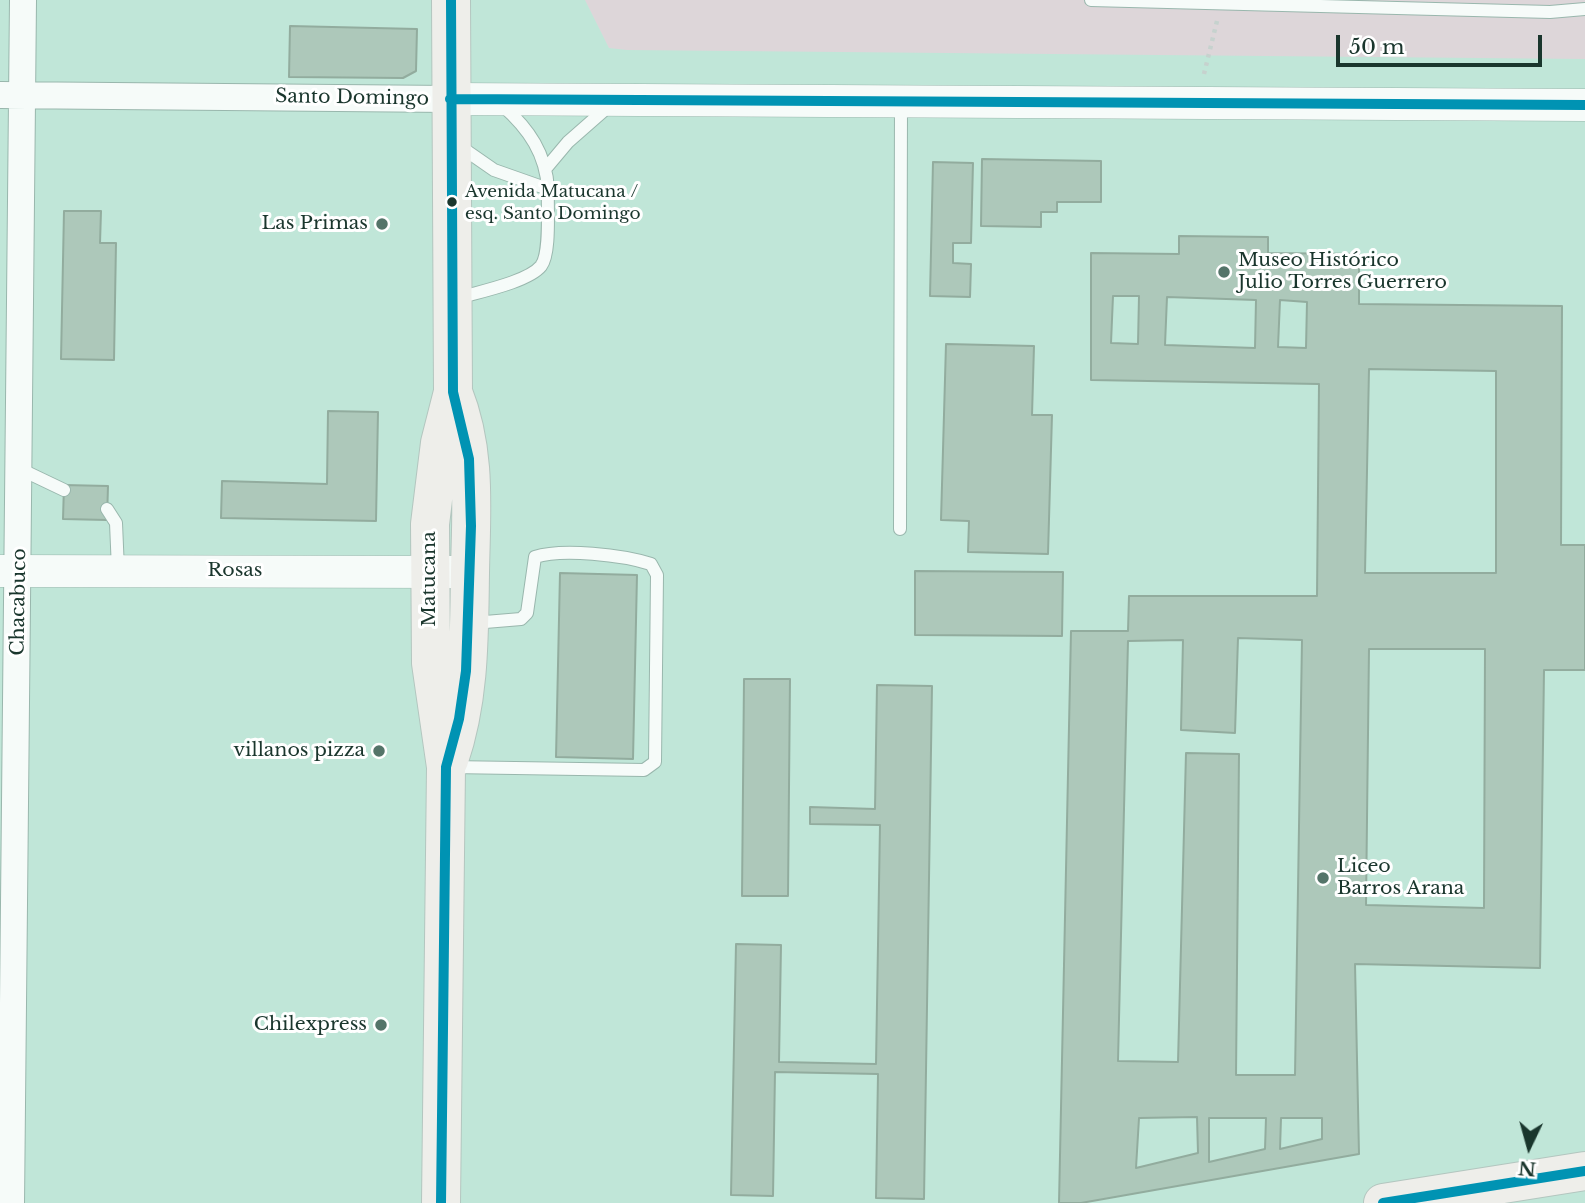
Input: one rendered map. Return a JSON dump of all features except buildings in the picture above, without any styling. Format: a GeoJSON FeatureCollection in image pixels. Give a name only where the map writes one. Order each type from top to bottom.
{"type":"FeatureCollection","features":[{"type":"Feature","properties":{"kind":"main road","name":"Matucana"},"geometry":{"type":"LineString","coordinates":[[441,1203],[446,767],[430,663],[430,572],[433,492],[440,443],[453,392],[451,0]]}},
{"type":"Feature","properties":{"kind":"main road","name":"Matucana"},"geometry":{"type":"LineString","coordinates":[[446,767],[464,702],[470,572],[472,462],[468,439],[453,392]]}},
{"type":"Feature","properties":{"kind":"main road"},"geometry":{"type":"LineString","coordinates":[[1383,1203],[1585,1171]]}},
{"type":"Feature","properties":{"kind":"street","name":"Chacabuco"},"geometry":{"type":"LineString","coordinates":[[11,1203],[9,571],[20,469],[11,95],[23,0]]}},
{"type":"Feature","properties":{"kind":"street","name":"Santo Domingo"},"geometry":{"type":"LineString","coordinates":[[11,95],[1585,105]]}},
{"type":"Feature","properties":{"kind":"street","name":"Rosas"},"geometry":{"type":"LineString","coordinates":[[9,571],[470,572]]}},
{"type":"Feature","properties":{"kind":"lane"},"geometry":{"type":"LineString","coordinates":[[1091,0],[1550,12],[1585,9]]}},
{"type":"Feature","properties":{"kind":"lane"},"geometry":{"type":"LineString","coordinates":[[451,300],[527,276],[542,265],[546,246],[547,167],[534,141],[517,118],[495,99]]}},
{"type":"Feature","properties":{"kind":"lane"},"geometry":{"type":"LineString","coordinates":[[547,167],[584,127],[617,99]]}},
{"type":"Feature","properties":{"kind":"lane"},"geometry":{"type":"LineString","coordinates":[[900,529],[901,100]]}},
{"type":"Feature","properties":{"kind":"lane"},"geometry":{"type":"LineString","coordinates":[[451,141],[494,170],[548,189]]}},
{"type":"Feature","properties":{"kind":"lane"},"geometry":{"type":"LineString","coordinates":[[20,469],[64,490]]}},
{"type":"Feature","properties":{"kind":"lane"},"geometry":{"type":"LineString","coordinates":[[107,509],[116,523],[118,570]]}},
{"type":"Feature","properties":{"kind":"lane"},"geometry":{"type":"LineString","coordinates":[[446,767],[644,771],[655,762],[657,575],[651,564],[635,559],[548,553],[534,557],[527,613],[521,619],[469,623]]}},
{"type":"Feature","properties":{"kind":"path"},"geometry":{"type":"LineString","coordinates":[[1197,102],[1220,5]]}},
{"type":"Feature","properties":{"kind":"shaded area"},"geometry":{"type":"Polygon","coordinates":[[[585,0],[1585,0],[1585,59],[627,50],[609,48],[585,0]]]}},
{"type":"Feature","properties":{"kind":"transit line"},"geometry":{"type":"LineString","coordinates":[[441,1203],[446,767],[459,719],[466,671],[471,526],[469,459],[453,392],[451,0]]}},
{"type":"Feature","properties":{"kind":"transit line"},"geometry":{"type":"LineString","coordinates":[[450,99],[1585,105]]}},
{"type":"Feature","properties":{"kind":"transit line"},"geometry":{"type":"LineString","coordinates":[[1383,1203],[1585,1171]]}},
{"type":"Feature","properties":{"kind":"place","name":"Avenida Matucana / esq. Santo Domingo"},"geometry":{"type":"Point","coordinates":[452,202]}},
{"type":"Feature","properties":{"kind":"place","name":"Las Primas"},"geometry":{"type":"Point","coordinates":[382,224]}},
{"type":"Feature","properties":{"kind":"place","name":"Museo Histórico Julio Torres Guerrero"},"geometry":{"type":"Point","coordinates":[1224,272]}},
{"type":"Feature","properties":{"kind":"place","name":"villanos pizza"},"geometry":{"type":"Point","coordinates":[379,751]}},
{"type":"Feature","properties":{"kind":"place","name":"Liceo Barros Arana"},"geometry":{"type":"Point","coordinates":[1323,878]}},
{"type":"Feature","properties":{"kind":"place","name":"Chilexpress"},"geometry":{"type":"Point","coordinates":[381,1025]}}]}
